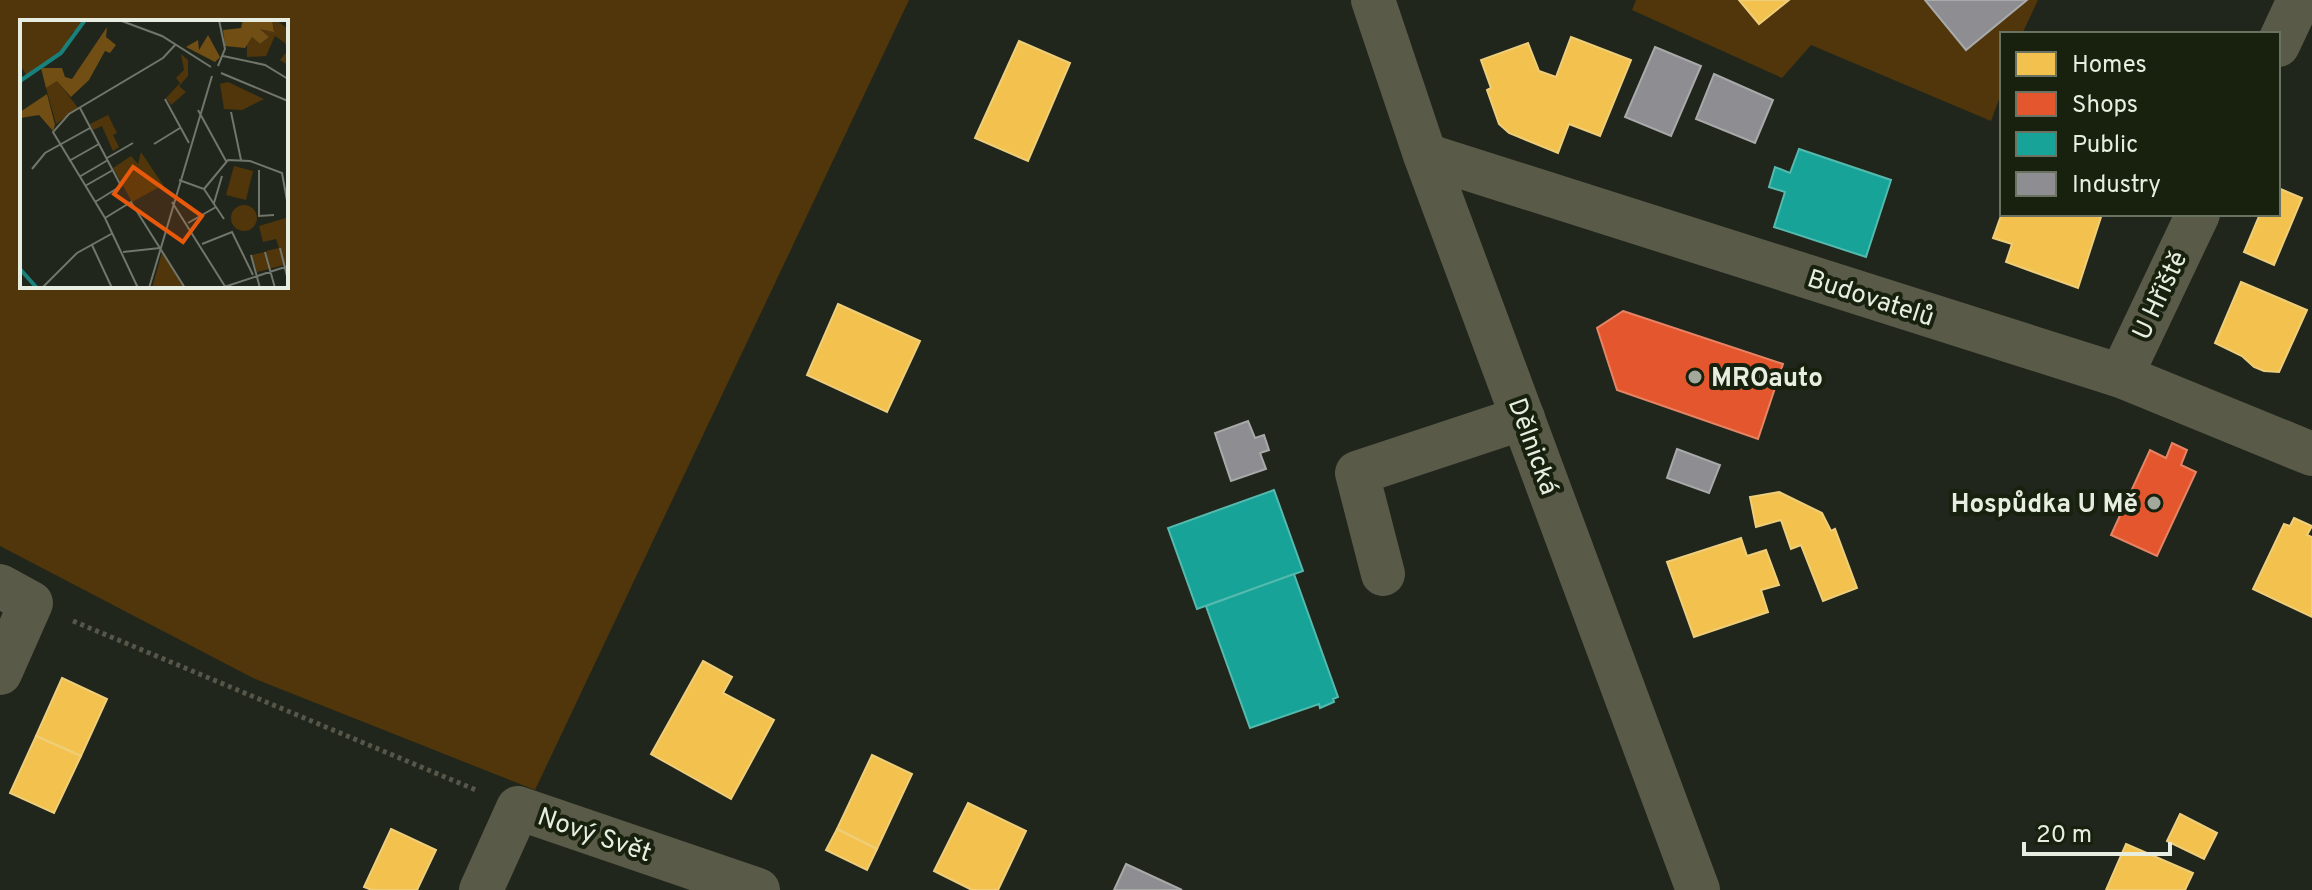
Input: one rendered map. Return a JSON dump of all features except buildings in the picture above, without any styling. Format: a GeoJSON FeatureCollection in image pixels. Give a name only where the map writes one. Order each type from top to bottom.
{"type":"FeatureCollection","features":[{"type":"Feature","properties":{"kind":"street","name":"Dělnická"},"geometry":{"type":"LineString","coordinates":[[1373,0],[1425,155],[1698,890]]}},
{"type":"Feature","properties":{"kind":"street"},"geometry":{"type":"LineString","coordinates":[[2280,41],[2299,0]]}},
{"type":"Feature","properties":{"kind":"street","name":"Budovatelů"},"geometry":{"type":"LineString","coordinates":[[1425,155],[2121,376],[2312,454]]}},
{"type":"Feature","properties":{"kind":"street","name":"U Hřiště"},"geometry":{"type":"LineString","coordinates":[[2121,376],[2197,216]]}},
{"type":"Feature","properties":{"kind":"street"},"geometry":{"type":"LineString","coordinates":[[1383,574],[1357,473],[1523,418]]}},
{"type":"Feature","properties":{"kind":"street"},"geometry":{"type":"LineString","coordinates":[[0,673],[16,595]]}},
{"type":"Feature","properties":{"kind":"street","name":"Nový Svět"},"geometry":{"type":"LineString","coordinates":[[481,890],[518,808],[758,890]]}},
{"type":"Feature","properties":{"kind":"path"},"geometry":{"type":"LineString","coordinates":[[16,595],[518,808]]}},
{"type":"Feature","properties":{"kind":"shaded area"},"geometry":{"type":"Polygon","coordinates":[[[0,0],[909,0],[535,790],[253,678],[0,546],[0,0]]]}},
{"type":"Feature","properties":{"kind":"shaded area"},"geometry":{"type":"Polygon","coordinates":[[[1636,0],[1925,0],[1966,50],[2027,0],[2038,0],[2023,32],[2000,32],[2000,96],[1991,121],[1811,45],[1782,78],[1632,10],[1636,0]]]}},
{"type":"Feature","properties":{"kind":"place","name":"MROauto"},"geometry":{"type":"Point","coordinates":[1695,377]}},
{"type":"Feature","properties":{"kind":"place","name":"Hospůdka U Mě"},"geometry":{"type":"Point","coordinates":[2154,503]}}]}
